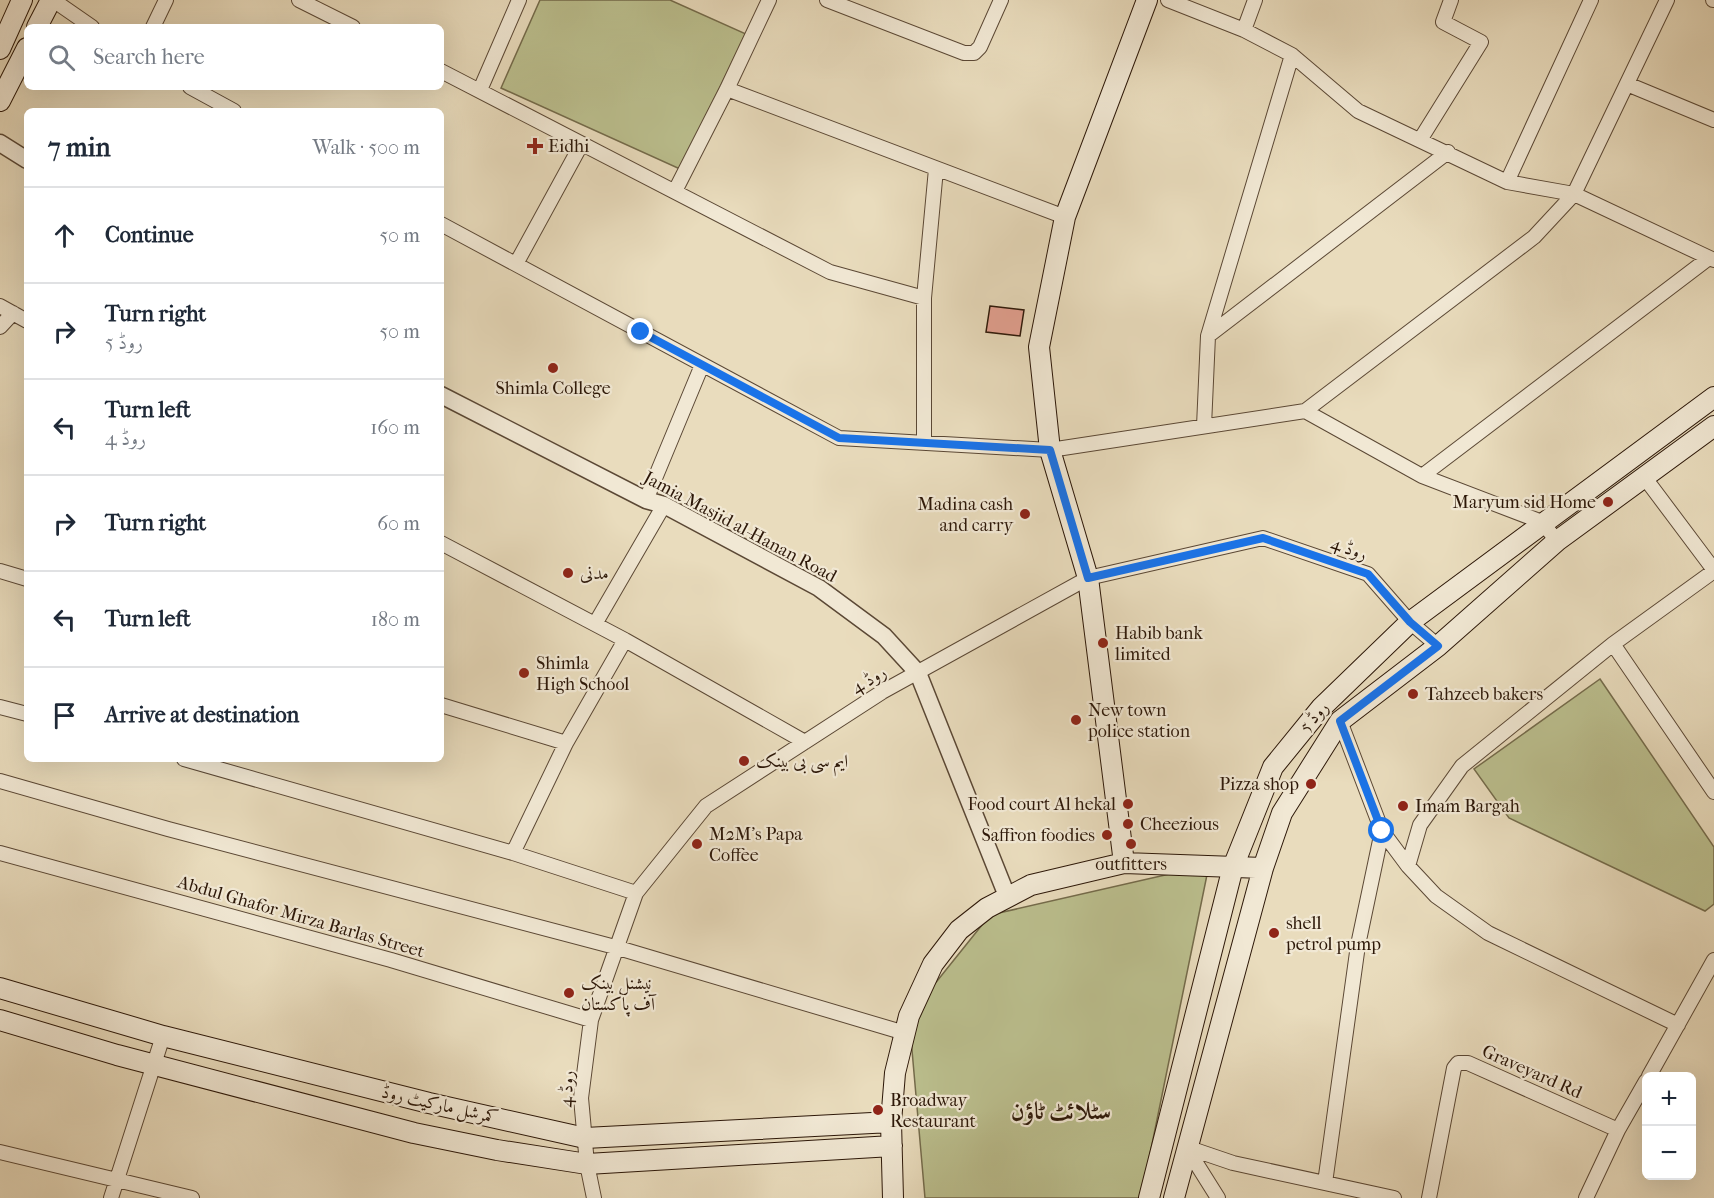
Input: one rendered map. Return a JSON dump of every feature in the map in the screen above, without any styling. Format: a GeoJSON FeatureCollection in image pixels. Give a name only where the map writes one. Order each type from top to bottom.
{"type":"FeatureCollection","features":[{"type":"Feature","properties":{"kind":"main road"},"geometry":{"type":"LineString","coordinates":[[2,39],[22,0]]}},
{"type":"Feature","properties":{"kind":"main road"},"geometry":{"type":"LineString","coordinates":[[39,24],[52,0]]}},
{"type":"Feature","properties":{"kind":"main road"},"geometry":{"type":"LineString","coordinates":[[1124,863],[1088,578],[1050,450],[1039,347],[1065,217],[1147,0]]}},
{"type":"Feature","properties":{"kind":"main road"},"geometry":{"type":"LineString","coordinates":[[0,101],[24,54]]}},
{"type":"Feature","properties":{"kind":"main road","name":"روڈ 5"},"geometry":{"type":"LineString","coordinates":[[1149,1198],[1233,867],[1273,766],[1321,708],[1410,622],[1542,522],[1714,397]]}},
{"type":"Feature","properties":{"kind":"main road","name":"روڈ 5"},"geometry":{"type":"LineString","coordinates":[[1174,1198],[1263,868],[1282,813],[1340,721],[1438,646],[1557,541],[1714,426]]}},
{"type":"Feature","properties":{"kind":"main road"},"geometry":{"type":"LineString","coordinates":[[893,1198],[891,1122],[895,1073],[909,1016],[933,964],[952,939],[987,908],[1031,885],[1124,863],[1263,868]]}},
{"type":"Feature","properties":{"kind":"main road","name":"کمرشل مارکیٹ روڈ"},"geometry":{"type":"LineString","coordinates":[[0,988],[163,1036],[429,1103],[585,1138],[891,1122]]}},
{"type":"Feature","properties":{"kind":"main road","name":"کمرشل مارکیٹ روڈ"},"geometry":{"type":"LineString","coordinates":[[0,1020],[152,1064],[414,1133],[497,1150],[587,1164],[892,1146]]}},
{"type":"Feature","properties":{"kind":"street"},"geometry":{"type":"LineString","coordinates":[[52,0],[88,24]]}},
{"type":"Feature","properties":{"kind":"street"},"geometry":{"type":"LineString","coordinates":[[154,24],[166,0]]}},
{"type":"Feature","properties":{"kind":"street"},"geometry":{"type":"LineString","coordinates":[[299,0],[347,24]]}},
{"type":"Feature","properties":{"kind":"street"},"geometry":{"type":"LineString","coordinates":[[480,90],[519,0]]}},
{"type":"Feature","properties":{"kind":"street"},"geometry":{"type":"LineString","coordinates":[[675,191],[769,0]]}},
{"type":"Feature","properties":{"kind":"street"},"geometry":{"type":"LineString","coordinates":[[827,0],[964,53],[974,53],[980,47],[1001,0]]}},
{"type":"Feature","properties":{"kind":"street"},"geometry":{"type":"LineString","coordinates":[[1168,0],[1244,30],[1292,55],[1358,111],[1508,182],[1574,195],[1712,259],[1422,476]]}},
{"type":"Feature","properties":{"kind":"street"},"geometry":{"type":"LineString","coordinates":[[1244,30],[1255,0]]}},
{"type":"Feature","properties":{"kind":"street"},"geometry":{"type":"LineString","coordinates":[[1420,140],[1481,42],[1443,22],[1451,0]]}},
{"type":"Feature","properties":{"kind":"street"},"geometry":{"type":"LineString","coordinates":[[1508,182],[1591,0]]}},
{"type":"Feature","properties":{"kind":"street"},"geometry":{"type":"LineString","coordinates":[[444,226],[839,438],[1050,450],[1305,411],[1534,237],[1574,195],[1666,0]]}},
{"type":"Feature","properties":{"kind":"street"},"geometry":{"type":"LineString","coordinates":[[1204,426],[1208,336],[1292,55]]}},
{"type":"Feature","properties":{"kind":"street"},"geometry":{"type":"LineString","coordinates":[[444,72],[830,272],[924,298]]}},
{"type":"Feature","properties":{"kind":"street"},"geometry":{"type":"LineString","coordinates":[[1627,84],[1714,120]]}},
{"type":"Feature","properties":{"kind":"street"},"geometry":{"type":"LineString","coordinates":[[727,89],[1065,217]]}},
{"type":"Feature","properties":{"kind":"street"},"geometry":{"type":"LineString","coordinates":[[196,90],[228,108]]}},
{"type":"Feature","properties":{"kind":"street"},"geometry":{"type":"LineString","coordinates":[[0,143],[24,158]]}},
{"type":"Feature","properties":{"kind":"street"},"geometry":{"type":"LineString","coordinates":[[516,264],[581,145]]}},
{"type":"Feature","properties":{"kind":"street"},"geometry":{"type":"LineString","coordinates":[[1208,336],[1448,152]]}},
{"type":"Feature","properties":{"kind":"street"},"geometry":{"type":"LineString","coordinates":[[924,443],[924,298],[936,169]]}},
{"type":"Feature","properties":{"kind":"street"},"geometry":{"type":"LineString","coordinates":[[0,306],[24,319]]}},
{"type":"Feature","properties":{"kind":"street"},"geometry":{"type":"LineString","coordinates":[[0,327],[13,313]]}},
{"type":"Feature","properties":{"kind":"street"},"geometry":{"type":"LineString","coordinates":[[646,500],[702,365]]}},
{"type":"Feature","properties":{"kind":"street","name":"Jamia Masjid al-Hanan Road"},"geometry":{"type":"LineString","coordinates":[[444,397],[646,500],[664,505],[819,588],[884,636],[918,673],[1007,896]]}},
{"type":"Feature","properties":{"kind":"street"},"geometry":{"type":"LineString","coordinates":[[1305,411],[1422,476],[1542,522],[1557,541]]}},
{"type":"Feature","properties":{"kind":"street"},"geometry":{"type":"LineString","coordinates":[[1408,866],[1420,825],[1462,766],[1613,644],[1714,570],[1645,478]]}},
{"type":"Feature","properties":{"kind":"street"},"geometry":{"type":"LineString","coordinates":[[595,624],[664,505]]}},
{"type":"Feature","properties":{"kind":"street","name":"روڈ 4"},"geometry":{"type":"LineString","coordinates":[[594,1198],[587,1164],[581,1098],[591,1020],[636,893],[706,806],[882,692],[1088,578],[1263,538],[1368,574],[1410,622],[1438,646]]}},
{"type":"Feature","properties":{"kind":"street"},"geometry":{"type":"LineString","coordinates":[[444,545],[625,640],[805,742]]}},
{"type":"Feature","properties":{"kind":"street"},"geometry":{"type":"LineString","coordinates":[[0,571],[24,578]]}},
{"type":"Feature","properties":{"kind":"street"},"geometry":{"type":"LineString","coordinates":[[513,853],[566,743],[625,640]]}},
{"type":"Feature","properties":{"kind":"street"},"geometry":{"type":"LineString","coordinates":[[1613,644],[1714,792]]}},
{"type":"Feature","properties":{"kind":"street"},"geometry":{"type":"LineString","coordinates":[[0,706],[24,713]]}},
{"type":"Feature","properties":{"kind":"street"},"geometry":{"type":"LineString","coordinates":[[444,706],[566,743]]}},
{"type":"Feature","properties":{"kind":"street"},"geometry":{"type":"LineString","coordinates":[[1340,721],[1382,831],[1408,866],[1436,896],[1488,933],[1678,1025]]}},
{"type":"Feature","properties":{"kind":"street"},"geometry":{"type":"LineString","coordinates":[[194,762],[513,853],[636,893]]}},
{"type":"Feature","properties":{"kind":"street"},"geometry":{"type":"LineString","coordinates":[[0,782],[168,829],[615,947],[905,1033]]}},
{"type":"Feature","properties":{"kind":"street"},"geometry":{"type":"LineString","coordinates":[[1325,1183],[1358,945],[1382,831]]}},
{"type":"Feature","properties":{"kind":"street","name":"Abdul Ghafor Mirza Barlas Street"},"geometry":{"type":"LineString","coordinates":[[0,853],[391,960],[591,1020]]}},
{"type":"Feature","properties":{"kind":"street"},"geometry":{"type":"LineString","coordinates":[[1652,1072],[1714,960]]}},
{"type":"Feature","properties":{"kind":"street"},"geometry":{"type":"LineString","coordinates":[[111,1198],[152,1064],[163,1036]]}},
{"type":"Feature","properties":{"kind":"street","name":"Graveyard Rd"},"geometry":{"type":"LineString","coordinates":[[1429,1198],[1454,1068],[1458,1063],[1468,1063],[1618,1130]]}},
{"type":"Feature","properties":{"kind":"street"},"geometry":{"type":"LineString","coordinates":[[1586,1198],[1618,1130],[1642,1089]]}},
{"type":"Feature","properties":{"kind":"street"},"geometry":{"type":"LineString","coordinates":[[1186,1147],[1233,1163],[1394,1198]]}},
{"type":"Feature","properties":{"kind":"street"},"geometry":{"type":"LineString","coordinates":[[1186,1147],[1218,1198]]}},
{"type":"Feature","properties":{"kind":"street"},"geometry":{"type":"LineString","coordinates":[[0,1152],[192,1198]]}},
{"type":"Feature","properties":{"kind":"green space"},"geometry":{"type":"Polygon","coordinates":[[[540,0],[670,0],[746,34],[680,169],[501,88],[540,0]]]}},
{"type":"Feature","properties":{"kind":"green space"},"geometry":{"type":"Polygon","coordinates":[[[1600,679],[1714,847],[1714,904],[1705,911],[1509,818],[1474,769],[1600,679]]]}},
{"type":"Feature","properties":{"kind":"green space"},"geometry":{"type":"Polygon","coordinates":[[[1209,865],[1141,1198],[925,1198],[909,1016],[990,915],[1209,865]]]}},
{"type":"Feature","properties":{"kind":"building"},"geometry":{"type":"Polygon","coordinates":[[[990,306],[1024,310],[1020,336],[986,332],[990,306]]]}},
{"type":"Feature","properties":{"kind":"place","name":"Eidhi"},"geometry":{"type":"Point","coordinates":[535,146]}},
{"type":"Feature","properties":{"kind":"place","name":"Shimla College"},"geometry":{"type":"Point","coordinates":[553,368]}},
{"type":"Feature","properties":{"kind":"place","name":"Maryum sid Home"},"geometry":{"type":"Point","coordinates":[1608,502]}},
{"type":"Feature","properties":{"kind":"place","name":"Madina cash and carry"},"geometry":{"type":"Point","coordinates":[1025,514]}},
{"type":"Feature","properties":{"kind":"place","name":"مدنی"},"geometry":{"type":"Point","coordinates":[568,573]}},
{"type":"Feature","properties":{"kind":"place","name":"Habib bank limited"},"geometry":{"type":"Point","coordinates":[1103,643]}},
{"type":"Feature","properties":{"kind":"place","name":"Shimla High School"},"geometry":{"type":"Point","coordinates":[524,673]}},
{"type":"Feature","properties":{"kind":"place","name":"Tahzeeb bakers"},"geometry":{"type":"Point","coordinates":[1413,694]}},
{"type":"Feature","properties":{"kind":"place","name":"New town police station"},"geometry":{"type":"Point","coordinates":[1076,720]}},
{"type":"Feature","properties":{"kind":"place","name":"ایم سی بی بینک"},"geometry":{"type":"Point","coordinates":[744,761]}},
{"type":"Feature","properties":{"kind":"place","name":"Pizza shop"},"geometry":{"type":"Point","coordinates":[1311,784]}},
{"type":"Feature","properties":{"kind":"place","name":"Food court Al hekal"},"geometry":{"type":"Point","coordinates":[1128,804]}},
{"type":"Feature","properties":{"kind":"place","name":"Imam Bargah"},"geometry":{"type":"Point","coordinates":[1403,806]}},
{"type":"Feature","properties":{"kind":"place","name":"Cheezious"},"geometry":{"type":"Point","coordinates":[1128,824]}},
{"type":"Feature","properties":{"kind":"place","name":"Saffron foodies"},"geometry":{"type":"Point","coordinates":[1107,835]}},
{"type":"Feature","properties":{"kind":"place","name":"M2M's Papa Coffee"},"geometry":{"type":"Point","coordinates":[697,844]}},
{"type":"Feature","properties":{"kind":"place","name":"outfitters"},"geometry":{"type":"Point","coordinates":[1131,844]}},
{"type":"Feature","properties":{"kind":"place","name":"shell petrol pump"},"geometry":{"type":"Point","coordinates":[1274,933]}},
{"type":"Feature","properties":{"kind":"place","name":"نیشنل بینک آف پاکستان"},"geometry":{"type":"Point","coordinates":[569,993]}},
{"type":"Feature","properties":{"kind":"place","name":"Broadway Restaurant"},"geometry":{"type":"Point","coordinates":[878,1110]}},
{"type":"Feature","properties":{"kind":"district","name":"سٹلائٹ ٹاؤن"},"geometry":{"type":"Point","coordinates":[1061,1111]}},
{"type":"Feature","properties":{"kind":"route"},"geometry":{"type":"LineString","coordinates":[[641,332],[839,438],[1050,450],[1088,578],[1263,538],[1368,574],[1410,622],[1438,646],[1340,721],[1382,831]]}}]}
